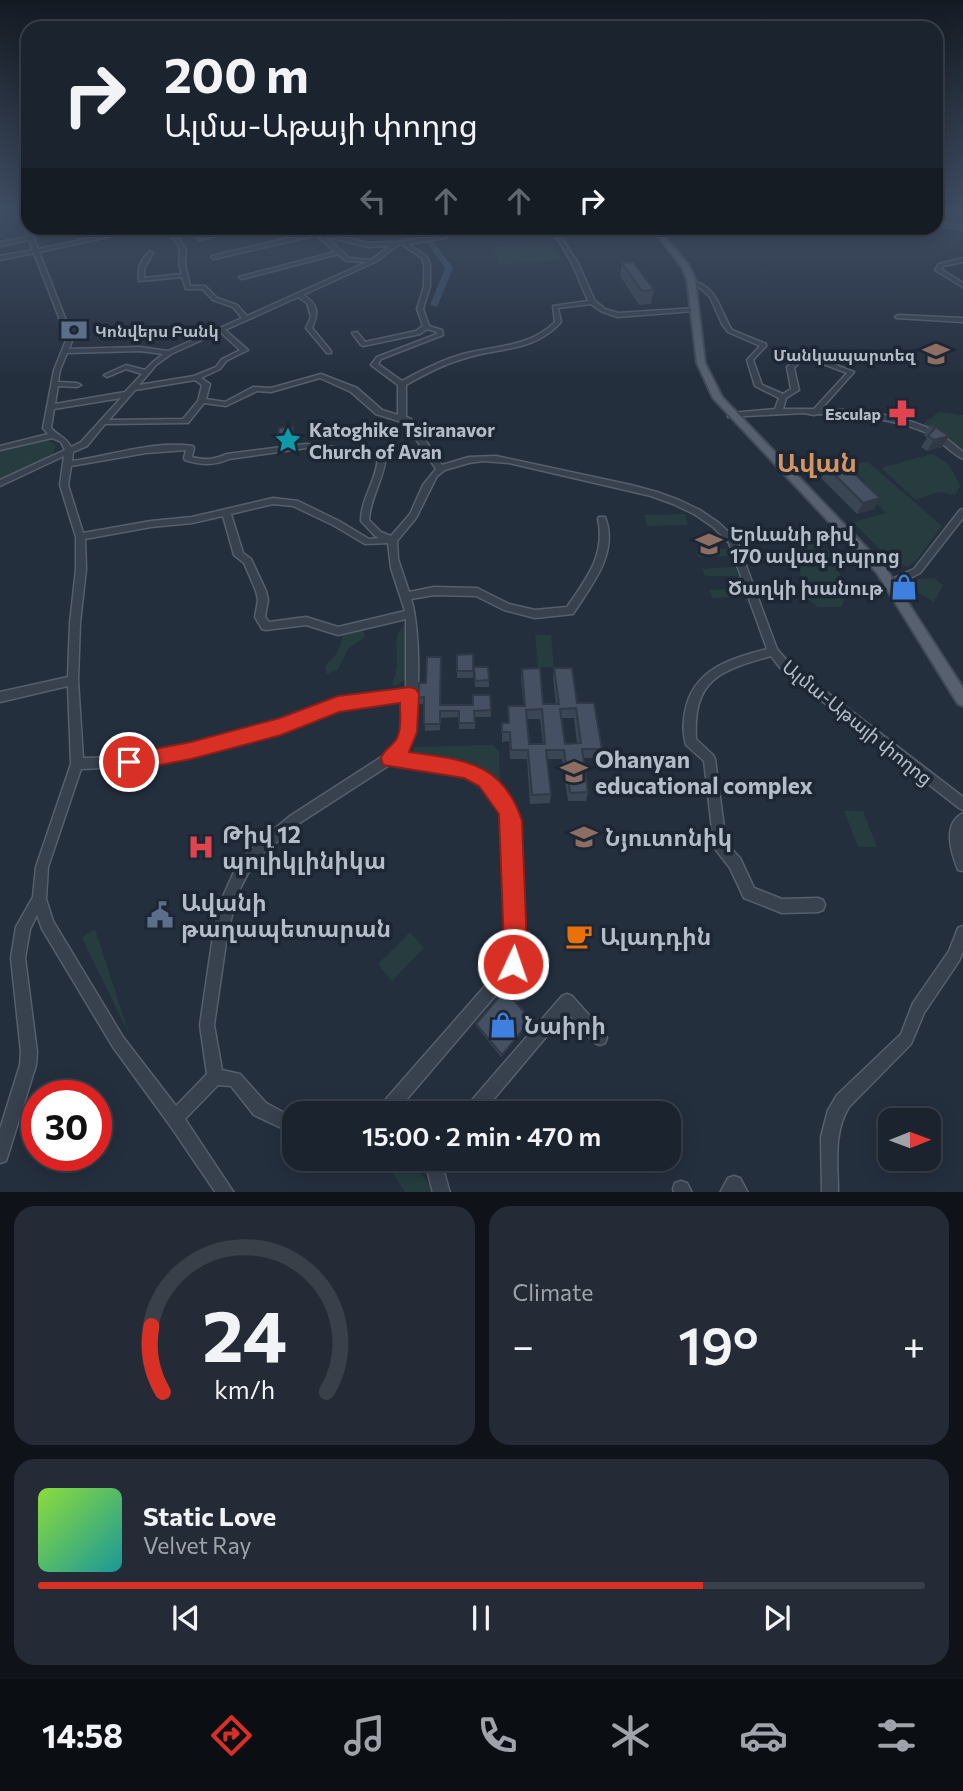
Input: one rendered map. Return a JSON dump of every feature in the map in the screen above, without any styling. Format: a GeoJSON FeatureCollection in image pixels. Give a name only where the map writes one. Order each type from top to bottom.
{"type":"FeatureCollection","features":[{"type":"Feature","properties":{"kind":"main road"},"geometry":{"type":"LineString","coordinates":[[686,267],[692,282],[701,363],[707,380],[731,415],[874,563],[963,699]]}},
{"type":"Feature","properties":{"kind":"street"},"geometry":{"type":"LineString","coordinates":[[42,267],[70,338],[50,407],[47,428],[64,441],[68,458],[64,485],[80,537],[81,579],[75,623],[73,680],[76,764],[42,867],[39,899],[47,924],[118,1042],[226,1192]]}},
{"type":"Feature","properties":{"kind":"street"},"geometry":{"type":"LineString","coordinates":[[142,267],[141,279],[185,275]]}},
{"type":"Feature","properties":{"kind":"street"},"geometry":{"type":"LineString","coordinates":[[184,267],[188,288],[203,287],[215,299],[235,306],[246,319]]}},
{"type":"Feature","properties":{"kind":"street"},"geometry":{"type":"LineString","coordinates":[[242,277],[283,267]]}},
{"type":"Feature","properties":{"kind":"street"},"geometry":{"type":"LineString","coordinates":[[0,483],[68,458],[105,422],[146,373],[169,353],[361,267]]}},
{"type":"Feature","properties":{"kind":"street"},"geometry":{"type":"LineString","coordinates":[[426,327],[420,309],[427,286],[427,267]]}},
{"type":"Feature","properties":{"kind":"street"},"geometry":{"type":"LineString","coordinates":[[577,267],[592,302],[603,310],[617,315],[694,309]]}},
{"type":"Feature","properties":{"kind":"street"},"geometry":{"type":"LineString","coordinates":[[940,267],[938,270],[963,285]]}},
{"type":"Feature","properties":{"kind":"street"},"geometry":{"type":"LineString","coordinates":[[692,282],[705,286],[718,303],[730,331],[764,345],[750,358],[759,386],[783,397]]}},
{"type":"Feature","properties":{"kind":"street"},"geometry":{"type":"LineString","coordinates":[[299,295],[310,302],[314,317],[309,328],[329,352]]}},
{"type":"Feature","properties":{"kind":"street"},"geometry":{"type":"LineString","coordinates":[[402,384],[454,359],[536,341],[558,322],[555,307],[592,302]]}},
{"type":"Feature","properties":{"kind":"street"},"geometry":{"type":"LineString","coordinates":[[898,317],[963,320]]}},
{"type":"Feature","properties":{"kind":"street"},"geometry":{"type":"LineString","coordinates":[[402,384],[374,365],[379,358],[440,335],[440,331],[426,327]]}},
{"type":"Feature","properties":{"kind":"street"},"geometry":{"type":"LineString","coordinates":[[355,333],[363,344],[418,334],[426,327]]}},
{"type":"Feature","properties":{"kind":"street"},"geometry":{"type":"LineString","coordinates":[[50,407],[196,378],[218,368],[224,360],[245,350],[221,330]]}},
{"type":"Feature","properties":{"kind":"street"},"geometry":{"type":"LineString","coordinates":[[65,351],[141,349],[169,353]]}},
{"type":"Feature","properties":{"kind":"street"},"geometry":{"type":"LineString","coordinates":[[778,412],[783,397],[795,390],[790,367],[800,358],[819,360],[851,372],[814,413]]}},
{"type":"Feature","properties":{"kind":"street"},"geometry":{"type":"LineString","coordinates":[[107,375],[124,368],[146,373]]}},
{"type":"Feature","properties":{"kind":"street"},"geometry":{"type":"LineString","coordinates":[[202,401],[226,404],[256,389],[271,390],[321,376],[354,390],[379,412],[408,421],[440,469],[413,516],[393,540],[395,564],[411,615],[408,732],[404,745],[390,758],[294,820],[257,851],[242,870],[231,894],[220,936],[207,1025],[215,1077]]}},
{"type":"Feature","properties":{"kind":"street"},"geometry":{"type":"LineString","coordinates":[[105,422],[185,421],[202,401],[206,384],[196,378]]}},
{"type":"Feature","properties":{"kind":"street"},"geometry":{"type":"LineString","coordinates":[[58,384],[77,385]]}},
{"type":"Feature","properties":{"kind":"street"},"geometry":{"type":"LineString","coordinates":[[402,384],[402,418]]}},
{"type":"Feature","properties":{"kind":"street"},"geometry":{"type":"LineString","coordinates":[[731,415],[778,412],[849,413],[918,427],[937,436],[963,456]]}},
{"type":"Feature","properties":{"kind":"street"},"geometry":{"type":"LineString","coordinates":[[0,448],[53,435]]}},
{"type":"Feature","properties":{"kind":"street"},"geometry":{"type":"LineString","coordinates":[[68,458],[110,459],[178,446],[190,447],[188,458],[218,462],[227,457],[306,446],[382,455],[382,469],[370,495],[365,522],[374,531],[393,540]]}},
{"type":"Feature","properties":{"kind":"street","name":"Ալմա-Աթայի փողոց"},"geometry":{"type":"LineString","coordinates":[[440,469],[473,458],[501,458],[562,474],[640,488],[697,513],[721,528],[733,541],[773,651],[785,666],[963,804]]}},
{"type":"Feature","properties":{"kind":"street"},"geometry":{"type":"LineString","coordinates":[[80,537],[144,525],[192,520],[273,501],[295,503],[368,542],[393,540]]}},
{"type":"Feature","properties":{"kind":"street"},"geometry":{"type":"LineString","coordinates":[[226,512],[239,555],[248,561],[261,591],[263,600],[260,617],[266,626],[306,621],[338,631],[411,615]]}},
{"type":"Feature","properties":{"kind":"street"},"geometry":{"type":"LineString","coordinates":[[890,584],[917,571],[963,512]]}},
{"type":"Feature","properties":{"kind":"street"},"geometry":{"type":"LineString","coordinates":[[406,596],[434,591],[477,592],[508,607],[534,614],[570,611],[602,554],[608,533],[602,519]]}},
{"type":"Feature","properties":{"kind":"street"},"geometry":{"type":"LineString","coordinates":[[773,651],[723,668],[697,691],[690,704],[690,741],[709,759],[720,846],[736,863],[750,893],[782,906],[817,905]]}},
{"type":"Feature","properties":{"kind":"street"},"geometry":{"type":"LineString","coordinates":[[0,697],[73,680]]}},
{"type":"Feature","properties":{"kind":"street"},"geometry":{"type":"LineString","coordinates":[[76,764],[156,758],[281,726],[338,704],[410,694]]}},
{"type":"Feature","properties":{"kind":"street"},"geometry":{"type":"LineString","coordinates":[[390,758],[467,770],[486,780],[502,798],[511,821],[516,947],[513,964],[395,1101]]}},
{"type":"Feature","properties":{"kind":"street"},"geometry":{"type":"LineString","coordinates":[[963,819],[957,826],[957,848],[963,865]]}},
{"type":"Feature","properties":{"kind":"street"},"geometry":{"type":"LineString","coordinates":[[0,1155],[28,1065],[29,1052],[18,958],[23,928],[39,899]]}},
{"type":"Feature","properties":{"kind":"street"},"geometry":{"type":"LineString","coordinates":[[830,1192],[829,1137],[834,1116],[843,1101],[906,1039],[918,1007],[954,956],[963,933]]}},
{"type":"Feature","properties":{"kind":"street"},"geometry":{"type":"LineString","coordinates":[[482,1101],[567,1001],[600,1038]]}},
{"type":"Feature","properties":{"kind":"street"},"geometry":{"type":"LineString","coordinates":[[175,1118],[215,1077]]}},
{"type":"Feature","properties":{"kind":"street"},"geometry":{"type":"LineString","coordinates":[[215,1077],[235,1079],[260,1109],[282,1120]]}},
{"type":"Feature","properties":{"kind":"street"},"geometry":{"type":"LineString","coordinates":[[436,1171],[442,1192]]}},
{"type":"Feature","properties":{"kind":"street"},"geometry":{"type":"LineString","coordinates":[[728,1192],[734,1184],[740,1192]]}},
{"type":"Feature","properties":{"kind":"green space"},"geometry":{"type":"Polygon","coordinates":[[[939,412],[963,415],[963,452],[920,426],[939,412]]]}},
{"type":"Feature","properties":{"kind":"green space"},"geometry":{"type":"Polygon","coordinates":[[[47,439],[56,445],[52,455],[0,478],[0,450],[47,439]]]}},
{"type":"Feature","properties":{"kind":"green space"},"geometry":{"type":"Polygon","coordinates":[[[931,454],[946,462],[952,471],[960,486],[955,495],[938,492],[916,500],[881,468],[931,454]]]}},
{"type":"Feature","properties":{"kind":"green space"},"geometry":{"type":"Polygon","coordinates":[[[868,462],[942,526],[916,561],[907,567],[891,561],[853,522],[886,513],[857,484],[865,481],[845,464],[868,462]]]}},
{"type":"Feature","properties":{"kind":"green space"},"geometry":{"type":"Polygon","coordinates":[[[685,514],[688,525],[647,526],[644,515],[685,514]]]}},
{"type":"Feature","properties":{"kind":"green space"},"geometry":{"type":"Polygon","coordinates":[[[809,543],[826,550],[836,563],[845,599],[841,607],[818,607],[805,597],[796,550],[801,544],[809,543]]]}},
{"type":"Feature","properties":{"kind":"green space"},"geometry":{"type":"Polygon","coordinates":[[[702,549],[729,549],[751,610],[744,597],[712,598],[710,590],[742,588],[737,576],[705,576],[702,569],[734,567],[729,556],[698,557],[697,553],[703,552],[702,549]]]}},
{"type":"Feature","properties":{"kind":"green space"},"geometry":{"type":"Polygon","coordinates":[[[934,578],[943,585],[934,602],[910,588],[917,579],[934,578]]]}},
{"type":"Feature","properties":{"kind":"green space"},"geometry":{"type":"Polygon","coordinates":[[[406,624],[405,680],[395,686],[392,685],[397,665],[397,636],[406,624]]]}},
{"type":"Feature","properties":{"kind":"green space"},"geometry":{"type":"Polygon","coordinates":[[[358,630],[364,632],[365,637],[348,649],[338,669],[327,674],[325,666],[337,653],[344,633],[358,630]]]}},
{"type":"Feature","properties":{"kind":"green space"},"geometry":{"type":"Polygon","coordinates":[[[535,635],[551,635],[554,667],[538,667],[535,635]]]}},
{"type":"Feature","properties":{"kind":"green space"},"geometry":{"type":"Polygon","coordinates":[[[493,745],[499,752],[500,784],[468,766],[412,757],[414,747],[493,745]]]}},
{"type":"Feature","properties":{"kind":"green space"},"geometry":{"type":"Polygon","coordinates":[[[844,811],[863,811],[877,847],[858,847],[844,811]]]}},
{"type":"Feature","properties":{"kind":"green space"},"geometry":{"type":"Polygon","coordinates":[[[95,929],[129,1034],[82,938],[95,929]]]}},
{"type":"Feature","properties":{"kind":"green space"},"geometry":{"type":"Polygon","coordinates":[[[410,932],[424,948],[392,981],[378,964],[410,932]]]}},
{"type":"Feature","properties":{"kind":"green space"},"geometry":{"type":"Polygon","coordinates":[[[391,1171],[417,1171],[425,1178],[433,1192],[405,1192],[391,1171]]]}},
{"type":"Feature","properties":{"kind":"building"},"geometry":{"type":"Polygon","coordinates":[[[625,267],[636,267],[654,290],[642,291],[625,267]]]}},
{"type":"Feature","properties":{"kind":"building"},"geometry":{"type":"Polygon","coordinates":[[[931,424],[949,436],[934,440],[928,436],[935,428],[931,424]]]}},
{"type":"Feature","properties":{"kind":"building"},"geometry":{"type":"Polygon","coordinates":[[[293,427],[293,436],[278,437],[279,428],[293,427]]]}},
{"type":"Feature","properties":{"kind":"building"},"geometry":{"type":"Polygon","coordinates":[[[843,463],[880,498],[863,503],[827,467],[843,463]]]}},
{"type":"Feature","properties":{"kind":"building"},"geometry":{"type":"Polygon","coordinates":[[[473,654],[473,671],[457,671],[457,655],[473,654]]]}},
{"type":"Feature","properties":{"kind":"building"},"geometry":{"type":"Polygon","coordinates":[[[427,657],[441,657],[440,705],[473,705],[473,695],[490,695],[491,710],[474,711],[475,723],[459,723],[459,711],[440,711],[440,724],[424,724],[424,697],[418,698],[419,683],[426,683],[427,657]]]}},
{"type":"Feature","properties":{"kind":"building"},"geometry":{"type":"Polygon","coordinates":[[[474,667],[488,667],[489,680],[475,681],[474,667]]]}},
{"type":"Feature","properties":{"kind":"building"},"geometry":{"type":"Polygon","coordinates":[[[540,668],[543,704],[559,704],[554,668],[572,668],[577,703],[594,703],[602,749],[582,749],[588,792],[570,793],[564,750],[546,750],[551,794],[532,795],[528,750],[511,750],[510,732],[502,732],[502,723],[509,723],[508,706],[525,706],[522,669],[540,668]],[[576,708],[560,709],[565,744],[581,743],[576,708]],[[542,709],[526,710],[529,744],[545,744],[542,709]]]}},
{"type":"Feature","properties":{"kind":"building","name":"Նաիրի"},"geometry":{"type":"Polygon","coordinates":[[[505,990],[531,1020],[502,1055],[476,1024],[505,990]]]}},
{"type":"Feature","properties":{"kind":"waterway"},"geometry":{"type":"LineString","coordinates":[[434,305],[448,267]]}},
{"type":"Feature","properties":{"kind":"place","name":"Կոնվերս Բանկ"},"geometry":{"type":"Point","coordinates":[74,330]}},
{"type":"Feature","properties":{"kind":"place","name":"Մանկապարտեզ"},"geometry":{"type":"Point","coordinates":[936,354]}},
{"type":"Feature","properties":{"kind":"place","name":"Esculap"},"geometry":{"type":"Point","coordinates":[902,413]}},
{"type":"Feature","properties":{"kind":"place","name":"Katoghike Tsiranavor Church of Avan"},"geometry":{"type":"Point","coordinates":[288,440]}},
{"type":"Feature","properties":{"kind":"place","name":"Երևանի թիվ 170 ավագ դպրոց"},"geometry":{"type":"Point","coordinates":[709,544]}},
{"type":"Feature","properties":{"kind":"place","name":"Ծաղկի խանութ"},"geometry":{"type":"Point","coordinates":[904,587]}},
{"type":"Feature","properties":{"kind":"place","name":"Ohanyan educational complex"},"geometry":{"type":"Point","coordinates":[574,772]}},
{"type":"Feature","properties":{"kind":"place","name":"Նյուտոնիկ"},"geometry":{"type":"Point","coordinates":[584,837]}},
{"type":"Feature","properties":{"kind":"place","name":"Թիվ 12 պոլիկլինիկա"},"geometry":{"type":"Point","coordinates":[201,847]}},
{"type":"Feature","properties":{"kind":"place","name":"Ավանի թաղապետարան"},"geometry":{"type":"Point","coordinates":[160,915]}},
{"type":"Feature","properties":{"kind":"place","name":"Ալադդին"},"geometry":{"type":"Point","coordinates":[579,936]}},
{"type":"Feature","properties":{"kind":"place","name":"Նաիրի"},"geometry":{"type":"Point","coordinates":[503,1025]}},
{"type":"Feature","properties":{"kind":"district","name":"Ավան"},"geometry":{"type":"Point","coordinates":[817,461]}},
{"type":"Feature","properties":{"kind":"route"},"geometry":{"type":"LineString","coordinates":[[129,762],[191,751],[281,726],[338,704],[410,694],[408,732],[404,745],[390,758],[457,767],[477,774],[495,788],[508,809],[511,821],[516,947],[513,964]]}}]}
